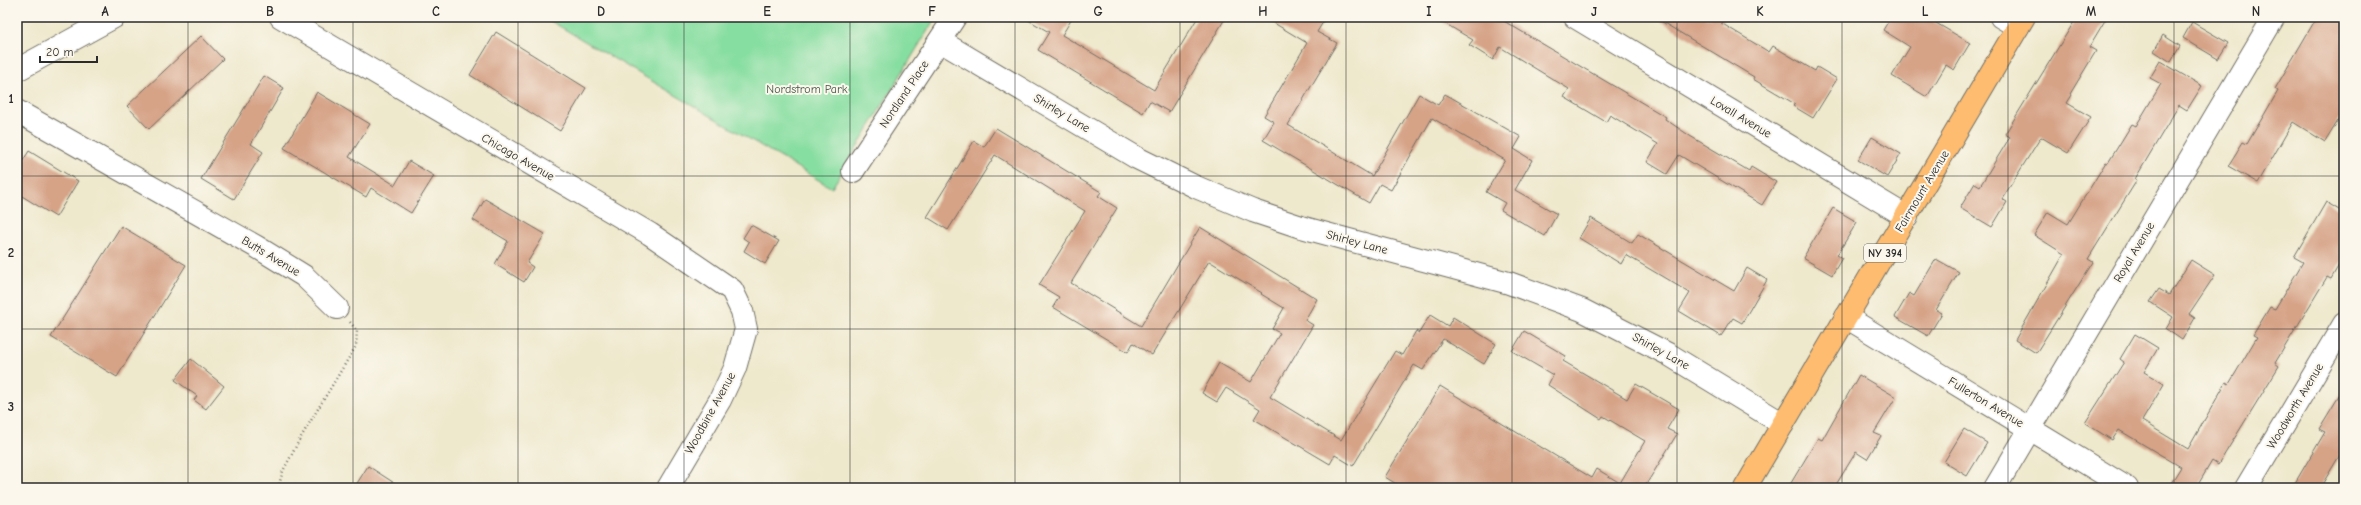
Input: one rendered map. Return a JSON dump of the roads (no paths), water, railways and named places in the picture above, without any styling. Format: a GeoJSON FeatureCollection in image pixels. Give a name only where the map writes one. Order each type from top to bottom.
{"type":"FeatureCollection","features":[{"type":"Feature","properties":{"kind":"main road","name":"Fairmount Avenue"},"geometry":{"type":"LineString","coordinates":[[1745,488],[1907,217],[2014,20]]}},
{"type":"Feature","properties":{"kind":"street"},"geometry":{"type":"LineString","coordinates":[[17,70],[114,17]]}},
{"type":"Feature","properties":{"kind":"street","name":"Chicago Avenue"},"geometry":{"type":"LineString","coordinates":[[281,17],[650,234],[732,290],[742,311]]}},
{"type":"Feature","properties":{"kind":"street","name":"Nordland Place"},"geometry":{"type":"LineString","coordinates":[[853,171],[940,41],[954,17]]}},
{"type":"Feature","properties":{"kind":"street","name":"Lovall Avenue"},"geometry":{"type":"LineString","coordinates":[[1575,17],[1907,217]]}},
{"type":"Feature","properties":{"kind":"street","name":"Royal Avenue"},"geometry":{"type":"LineString","coordinates":[[1995,488],[2274,17]]}},
{"type":"Feature","properties":{"kind":"street","name":"Shirley Lane"},"geometry":{"type":"LineString","coordinates":[[940,41],[1137,158],[1196,187],[1253,211],[1301,227],[1509,283],[1582,310],[1668,354],[1783,424]]}},
{"type":"Feature","properties":{"kind":"street","name":"Butts Avenue"},"geometry":{"type":"LineString","coordinates":[[17,111],[258,247],[304,276],[337,308]]}},
{"type":"Feature","properties":{"kind":"street","name":"Woodbine Avenue"},"geometry":{"type":"LineString","coordinates":[[668,488],[720,400],[735,368],[746,329],[742,311]]}},
{"type":"Feature","properties":{"kind":"street","name":"Fullerton Avenue"},"geometry":{"type":"LineString","coordinates":[[1846,317],[2127,488]]}},
{"type":"Feature","properties":{"kind":"street","name":"Woodworth Avenue"},"geometry":{"type":"LineString","coordinates":[[2246,488],[2344,324]]}},
{"type":"Feature","properties":{"kind":"park label","name":"Nordstrom Park"},"geometry":{"type":"Point","coordinates":[807,89]}}]}
